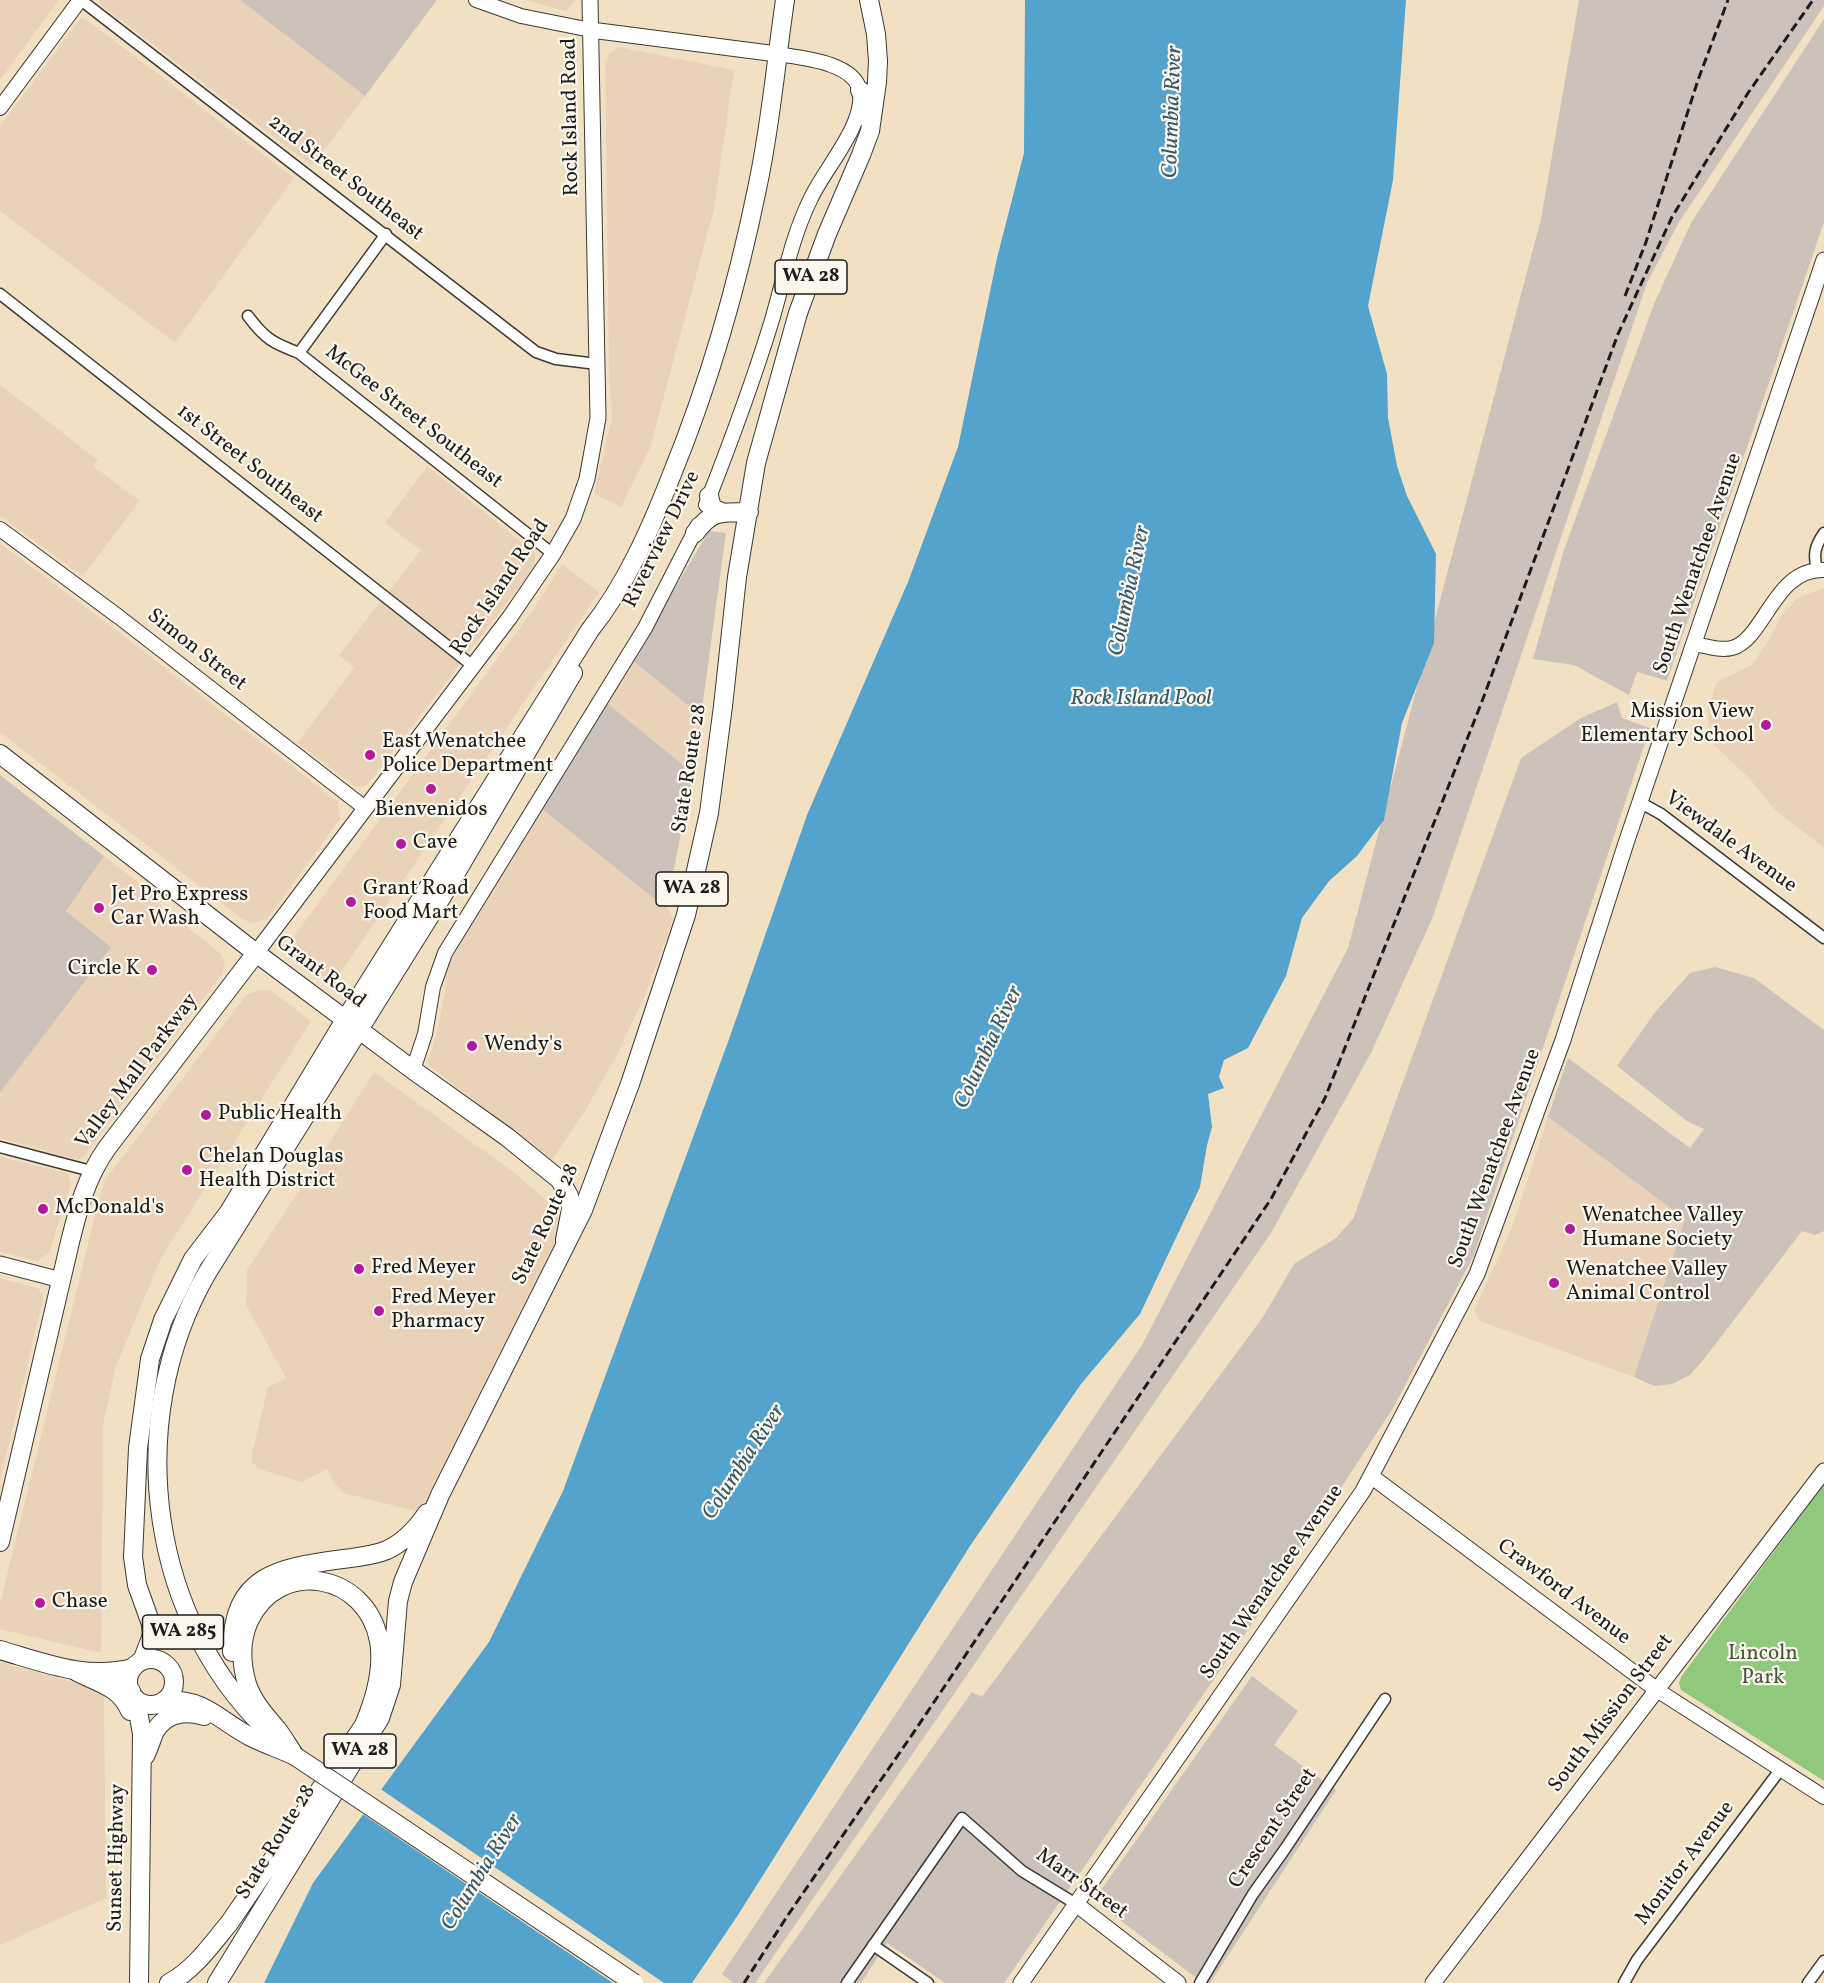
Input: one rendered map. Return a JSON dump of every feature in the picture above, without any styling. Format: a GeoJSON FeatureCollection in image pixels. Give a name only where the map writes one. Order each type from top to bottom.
{"type":"FeatureCollection","features":[{"type":"Feature","properties":{"kind":"main road","name":"Rock Island Road"},"geometry":{"type":"LineString","coordinates":[[256,953],[473,666],[554,554],[573,519],[587,479],[598,418],[590,0]]}},
{"type":"Feature","properties":{"kind":"main road"},"geometry":{"type":"LineString","coordinates":[[133,1695],[129,1679],[152,1635],[137,1585],[133,1557],[148,1466],[160,1423],[166,1378],[192,1300],[352,1025],[630,567],[661,502],[683,449],[711,367],[738,274],[758,184],[773,98],[785,0]]}},
{"type":"Feature","properties":{"kind":"main road","name":"WA 28"},"geometry":{"type":"LineString","coordinates":[[869,0],[876,34],[878,61],[878,82],[870,131]]}},
{"type":"Feature","properties":{"kind":"main road"},"geometry":{"type":"LineString","coordinates":[[591,30],[777,54]]}},
{"type":"Feature","properties":{"kind":"main road"},"geometry":{"type":"LineString","coordinates":[[860,90],[868,112],[870,131]]}},
{"type":"Feature","properties":{"kind":"main road","name":"State Route 28"},"geometry":{"type":"LineString","coordinates":[[217,1983],[380,1718],[391,1685],[398,1601],[403,1582],[440,1495],[583,1210],[630,1084],[686,915],[709,813],[737,577],[756,463],[798,313],[827,234],[870,131]]}},
{"type":"Feature","properties":{"kind":"main road","name":"South Wenatchee Avenue"},"geometry":{"type":"LineString","coordinates":[[1022,1983],[1245,1658],[1363,1491],[1477,1274],[1563,1040],[1670,714],[1824,260]]}},
{"type":"Feature","properties":{"kind":"main road"},"geometry":{"type":"LineString","coordinates":[[710,496],[712,508],[724,513]]}},
{"type":"Feature","properties":{"kind":"main road"},"geometry":{"type":"LineString","coordinates":[[695,533],[708,517],[724,513],[749,512]]}},
{"type":"Feature","properties":{"kind":"main road","name":"Grant Road"},"geometry":{"type":"LineString","coordinates":[[0,754],[256,953],[412,1070],[507,1137],[560,1180],[569,1196],[572,1209],[563,1247]]}},
{"type":"Feature","properties":{"kind":"main road","name":"Valley Mall Parkway"},"geometry":{"type":"LineString","coordinates":[[0,1542],[81,1198],[91,1172],[256,953]]}},
{"type":"Feature","properties":{"kind":"main road"},"geometry":{"type":"LineString","coordinates":[[148,1466],[142,1410],[150,1359],[160,1330],[193,1259],[229,1212],[352,1025]]}},
{"type":"Feature","properties":{"kind":"main road"},"geometry":{"type":"LineString","coordinates":[[0,1264],[61,1280]]}},
{"type":"Feature","properties":{"kind":"main road","name":"WA 285"},"geometry":{"type":"LineString","coordinates":[[148,1466],[151,1520],[159,1559],[176,1616],[190,1645],[237,1714],[267,1740],[295,1756],[634,1983]]}},
{"type":"Feature","properties":{"kind":"main road","name":"South Mission Street"},"geometry":{"type":"LineString","coordinates":[[1433,1983],[1824,1471]]}},
{"type":"Feature","properties":{"kind":"main road","name":"Crawford Avenue"},"geometry":{"type":"LineString","coordinates":[[1371,1476],[1656,1690]]}},
{"type":"Feature","properties":{"kind":"main road"},"geometry":{"type":"LineString","coordinates":[[295,1756],[248,1701],[236,1679],[231,1660],[232,1634],[241,1604],[257,1584],[278,1571],[296,1566],[373,1555],[394,1546],[416,1528],[440,1495]]}},
{"type":"Feature","properties":{"kind":"main road"},"geometry":{"type":"LineString","coordinates":[[169,1983],[179,1978],[206,1952],[230,1922],[364,1725],[373,1703],[380,1673],[379,1642],[375,1628],[360,1602],[344,1589],[326,1582],[299,1581],[272,1593],[254,1612],[243,1643],[243,1664],[252,1695],[295,1756]]}},
{"type":"Feature","properties":{"kind":"main road"},"geometry":{"type":"LineString","coordinates":[[0,1650],[83,1672],[121,1685],[143,1703],[191,1702],[206,1708],[251,1737],[295,1756]]}},
{"type":"Feature","properties":{"kind":"main road"},"geometry":{"type":"LineString","coordinates":[[83,1672],[120,1672],[150,1659],[159,1661],[166,1664],[171,1671],[174,1686],[162,1702]]}},
{"type":"Feature","properties":{"kind":"main road"},"geometry":{"type":"LineString","coordinates":[[83,1672],[122,1696],[131,1715],[142,1763]]}},
{"type":"Feature","properties":{"kind":"main road","name":"Sunset Highway"},"geometry":{"type":"LineString","coordinates":[[133,1695],[142,1734],[139,1979]]}},
{"type":"Feature","properties":{"kind":"main road","name":"Sunset Highway"},"geometry":{"type":"LineString","coordinates":[[142,1734],[152,1714],[162,1702]]}},
{"type":"Feature","properties":{"kind":"main road"},"geometry":{"type":"LineString","coordinates":[[142,1763],[158,1727],[170,1717],[181,1712],[200,1714],[226,1723]]}},
{"type":"Feature","properties":{"kind":"main road","name":"Marr Street"},"geometry":{"type":"LineString","coordinates":[[1076,1904],[1179,1983]]}},
{"type":"Feature","properties":{"kind":"street"},"geometry":{"type":"LineString","coordinates":[[0,108],[80,0]]}},
{"type":"Feature","properties":{"kind":"street","name":"2nd Street Southeast"},"geometry":{"type":"LineString","coordinates":[[80,0],[536,352],[556,359],[597,364]]}},
{"type":"Feature","properties":{"kind":"street"},"geometry":{"type":"LineString","coordinates":[[476,0],[521,16],[591,30]]}},
{"type":"Feature","properties":{"kind":"street"},"geometry":{"type":"LineString","coordinates":[[777,54],[835,66],[852,78],[860,90]]}},
{"type":"Feature","properties":{"kind":"street","name":"Riverview Drive"},"geometry":{"type":"LineString","coordinates":[[412,1070],[425,1034],[436,978],[445,953],[645,628],[695,533],[735,431],[766,338],[799,226],[818,183],[856,119],[860,90]]}},
{"type":"Feature","properties":{"kind":"street"},"geometry":{"type":"LineString","coordinates":[[299,353],[386,234]]}},
{"type":"Feature","properties":{"kind":"street","name":"1st Street Southeast"},"geometry":{"type":"LineString","coordinates":[[0,294],[473,666]]}},
{"type":"Feature","properties":{"kind":"street","name":"McGee Street Southeast"},"geometry":{"type":"LineString","coordinates":[[248,316],[262,335],[299,353],[554,554]]}},
{"type":"Feature","properties":{"kind":"street","name":"Simon Street"},"geometry":{"type":"LineString","coordinates":[[0,529],[118,617],[364,808]]}},
{"type":"Feature","properties":{"kind":"street"},"geometry":{"type":"LineString","coordinates":[[1695,644],[1715,648],[1732,648],[1745,641],[1786,587],[1806,573],[1820,570],[1815,549],[1824,533]]}},
{"type":"Feature","properties":{"kind":"street","name":"Viewdale Avenue"},"geometry":{"type":"LineString","coordinates":[[1641,803],[1660,814],[1824,938]]}},
{"type":"Feature","properties":{"kind":"street"},"geometry":{"type":"LineString","coordinates":[[0,1148],[91,1172]]}},
{"type":"Feature","properties":{"kind":"street","name":"Crawford Avenue"},"geometry":{"type":"LineString","coordinates":[[1656,1690],[1824,1797]]}},
{"type":"Feature","properties":{"kind":"street","name":"Crescent Street"},"geometry":{"type":"LineString","coordinates":[[1200,1983],[1253,1894],[1286,1849],[1385,1699]]}},
{"type":"Feature","properties":{"kind":"street","name":"Monitor Avenue"},"geometry":{"type":"LineString","coordinates":[[1624,1983],[1637,1960],[1780,1770]]}},
{"type":"Feature","properties":{"kind":"street","name":"Marr Street"},"geometry":{"type":"LineString","coordinates":[[873,1945],[962,1818],[1022,1870],[1076,1904]]}},
{"type":"Feature","properties":{"kind":"street"},"geometry":{"type":"LineString","coordinates":[[847,1983],[873,1945],[928,1983]]}},
{"type":"Feature","properties":{"kind":"street"},"geometry":{"type":"LineString","coordinates":[[1808,1983],[1824,1961]]}},
{"type":"Feature","properties":{"kind":"shaded area"},"geometry":{"type":"Polygon","coordinates":[[[0,0],[59,0],[0,80],[0,0]]]}},
{"type":"Feature","properties":{"kind":"shaded area"},"geometry":{"type":"Polygon","coordinates":[[[99,0],[240,0],[365,96],[312,166],[100,4],[99,0]]]}},
{"type":"Feature","properties":{"kind":"shaded area"},"geometry":{"type":"Polygon","coordinates":[[[240,0],[437,0],[365,96],[240,0]]]}},
{"type":"Feature","properties":{"kind":"shaded area"},"geometry":{"type":"Polygon","coordinates":[[[526,0],[576,0],[566,11],[526,0]]]}},
{"type":"Feature","properties":{"kind":"shaded area"},"geometry":{"type":"Polygon","coordinates":[[[1579,0],[1824,0],[1824,6],[1679,222],[1647,283],[1432,919],[1371,1053],[1271,1233],[755,1983],[734,1983],[722,1974],[1142,1345],[1348,948],[1541,219],[1579,0]]]}},
{"type":"Feature","properties":{"kind":"shaded area"},"geometry":{"type":"Polygon","coordinates":[[[81,18],[87,20],[294,178],[175,343],[0,211],[0,126],[81,18]]]}},
{"type":"Feature","properties":{"kind":"shaded area"},"geometry":{"type":"Polygon","coordinates":[[[1824,19],[1824,222],[1667,681],[1637,672],[1629,695],[1574,665],[1533,659],[1564,550],[1654,304],[1691,223],[1824,19]]]}},
{"type":"Feature","properties":{"kind":"shaded area"},"geometry":{"type":"Polygon","coordinates":[[[619,47],[734,70],[714,209],[650,448],[621,507],[594,494],[612,418],[609,369],[605,62],[610,53],[619,47]]]}},
{"type":"Feature","properties":{"kind":"shaded area"},"geometry":{"type":"Polygon","coordinates":[[[0,385],[98,460],[93,466],[140,501],[83,576],[0,516],[0,385]]]}},
{"type":"Feature","properties":{"kind":"shaded area"},"geometry":{"type":"Polygon","coordinates":[[[427,466],[535,553],[535,566],[368,784],[362,787],[355,786],[297,743],[354,668],[339,655],[421,550],[385,523],[427,466]]]}},
{"type":"Feature","properties":{"kind":"shaded area"},"geometry":{"type":"Polygon","coordinates":[[[709,531],[726,533],[701,716],[632,660],[709,531]]]}},
{"type":"Feature","properties":{"kind":"shaded area"},"geometry":{"type":"Polygon","coordinates":[[[0,543],[338,802],[340,819],[267,919],[251,923],[242,919],[0,732],[0,543]]]}},
{"type":"Feature","properties":{"kind":"shaded area"},"geometry":{"type":"Polygon","coordinates":[[[562,564],[599,592],[335,981],[325,979],[294,955],[292,944],[295,935],[533,610],[562,564]]]}},
{"type":"Feature","properties":{"kind":"shaded area","name":"Mission View Elementary School"},"geometry":{"type":"Polygon","coordinates":[[[1824,588],[1824,848],[1774,809],[1751,780],[1709,740],[1708,709],[1717,682],[1752,665],[1772,635],[1781,616],[1797,598],[1824,588]]]}},
{"type":"Feature","properties":{"kind":"shaded area"},"geometry":{"type":"Polygon","coordinates":[[[632,660],[701,716],[693,773],[607,703],[632,660]]]}},
{"type":"Feature","properties":{"kind":"shaded area"},"geometry":{"type":"Polygon","coordinates":[[[1617,702],[1622,718],[1650,728],[1473,1257],[1393,1408],[1263,1608],[1004,1983],[945,1983],[887,1943],[861,1983],[764,1983],[972,1692],[982,1697],[1263,1317],[1294,1264],[1336,1238],[1353,1219],[1521,758],[1581,718],[1617,702]]]}},
{"type":"Feature","properties":{"kind":"shaded area"},"geometry":{"type":"Polygon","coordinates":[[[607,703],[693,773],[666,908],[542,809],[607,703]]]}},
{"type":"Feature","properties":{"kind":"shaded area"},"geometry":{"type":"Polygon","coordinates":[[[0,775],[104,856],[66,911],[111,947],[0,1093],[0,775]]]}},
{"type":"Feature","properties":{"kind":"shaded area"},"geometry":{"type":"Polygon","coordinates":[[[542,809],[669,910],[673,920],[645,995],[617,1055],[585,1111],[552,1160],[427,1064],[436,1037],[445,992],[447,968],[474,919],[542,809]]]}},
{"type":"Feature","properties":{"kind":"shaded area"},"geometry":{"type":"Polygon","coordinates":[[[104,856],[151,892],[163,908],[221,954],[225,963],[222,974],[84,1156],[78,1160],[0,1138],[0,1093],[111,947],[66,911],[104,856]]]}},
{"type":"Feature","properties":{"kind":"shaded area"},"geometry":{"type":"Polygon","coordinates":[[[1715,967],[1754,978],[1824,1030],[1824,1231],[1815,1235],[1802,1231],[1690,1375],[1672,1384],[1654,1386],[1634,1377],[1685,1219],[1548,1117],[1568,1058],[1690,1148],[1704,1129],[1687,1121],[1617,1066],[1656,1011],[1690,973],[1715,967]]]}},
{"type":"Feature","properties":{"kind":"shaded area"},"geometry":{"type":"Polygon","coordinates":[[[261,990],[271,991],[311,1021],[161,1258],[116,1366],[103,1425],[101,1653],[0,1629],[0,1604],[105,1180],[247,994],[261,990]]]}},
{"type":"Feature","properties":{"kind":"shaded area"},"geometry":{"type":"Polygon","coordinates":[[[374,1072],[512,1171],[546,1200],[563,1226],[419,1512],[344,1493],[333,1482],[327,1469],[302,1482],[259,1469],[252,1462],[268,1387],[286,1378],[246,1305],[247,1270],[374,1072]]]}},
{"type":"Feature","properties":{"kind":"shaded area"},"geometry":{"type":"Polygon","coordinates":[[[1548,1117],[1685,1219],[1634,1377],[1480,1321],[1474,1311],[1513,1225],[1548,1117]]]}},
{"type":"Feature","properties":{"kind":"shaded area"},"geometry":{"type":"Polygon","coordinates":[[[0,1157],[68,1173],[71,1183],[49,1253],[38,1261],[0,1252],[0,1157]]]}},
{"type":"Feature","properties":{"kind":"shaded area"},"geometry":{"type":"Polygon","coordinates":[[[0,1278],[38,1288],[43,1299],[0,1481],[0,1278]]]}},
{"type":"Feature","properties":{"kind":"shaded area"},"geometry":{"type":"Polygon","coordinates":[[[0,1662],[104,1691],[106,1898],[0,1945],[0,1662]]]}},
{"type":"Feature","properties":{"kind":"shaded area"},"geometry":{"type":"Polygon","coordinates":[[[1252,1676],[1298,1711],[1274,1745],[1336,1790],[1210,1983],[1203,1983],[1104,1908],[1099,1893],[1252,1676]]]}},
{"type":"Feature","properties":{"kind":"green space","name":"Lincoln Park"},"geometry":{"type":"Polygon","coordinates":[[[1824,1484],[1824,1781],[1681,1690],[1679,1683],[1681,1677],[1824,1484]]]}},
{"type":"Feature","properties":{"kind":"water","name":"Rock Island Pool"},"geometry":{"type":"Polygon","coordinates":[[[1025,0],[1406,0],[1393,180],[1368,306],[1387,374],[1388,418],[1397,466],[1407,496],[1436,554],[1434,643],[1402,723],[1384,820],[1357,856],[1329,881],[1302,918],[1286,976],[1248,1048],[1224,1060],[1219,1077],[1224,1088],[1208,1094],[1212,1127],[1200,1187],[1140,1314],[1081,1384],[970,1546],[738,1915],[692,1983],[264,1983],[313,1883],[489,1642],[563,1491],[728,1042],[807,815],[908,582],[958,447],[997,258],[1024,153],[1025,0]]]}},
{"type":"Feature","properties":{"kind":"pier"},"geometry":{"type":"Polygon","coordinates":[[[379,1788],[664,1983],[613,1983],[361,1813],[379,1788]]]}},
{"type":"Feature","properties":{"kind":"railway"},"geometry":{"type":"LineString","coordinates":[[1625,296],[1646,242],[1698,80],[1728,0]]}},
{"type":"Feature","properties":{"kind":"railway"},"geometry":{"type":"LineString","coordinates":[[744,1983],[1271,1199],[1325,1098],[1481,704],[1618,334],[1672,217],[1748,93],[1813,0]]}},
{"type":"Feature","properties":{"kind":"place","name":"Mission View Elementary School"},"geometry":{"type":"Point","coordinates":[1766,725]}},
{"type":"Feature","properties":{"kind":"place","name":"East Wenatchee Police Department"},"geometry":{"type":"Point","coordinates":[370,755]}},
{"type":"Feature","properties":{"kind":"place","name":"Bienvenidos"},"geometry":{"type":"Point","coordinates":[431,789]}},
{"type":"Feature","properties":{"kind":"place","name":"Cave"},"geometry":{"type":"Point","coordinates":[401,844]}},
{"type":"Feature","properties":{"kind":"place","name":"Grant Road Food Mart"},"geometry":{"type":"Point","coordinates":[351,902]}},
{"type":"Feature","properties":{"kind":"place","name":"Jet Pro Express Car Wash"},"geometry":{"type":"Point","coordinates":[99,908]}},
{"type":"Feature","properties":{"kind":"place","name":"Circle K"},"geometry":{"type":"Point","coordinates":[152,970]}},
{"type":"Feature","properties":{"kind":"place","name":"Wendy's"},"geometry":{"type":"Point","coordinates":[472,1046]}},
{"type":"Feature","properties":{"kind":"place","name":"Public Health"},"geometry":{"type":"Point","coordinates":[206,1115]}},
{"type":"Feature","properties":{"kind":"place","name":"Chelan Douglas Health District"},"geometry":{"type":"Point","coordinates":[187,1170]}},
{"type":"Feature","properties":{"kind":"place","name":"McDonald's"},"geometry":{"type":"Point","coordinates":[43,1209]}},
{"type":"Feature","properties":{"kind":"place","name":"Wenatchee Valley Humane Society"},"geometry":{"type":"Point","coordinates":[1570,1229]}},
{"type":"Feature","properties":{"kind":"place","name":"Fred Meyer"},"geometry":{"type":"Point","coordinates":[359,1269]}},
{"type":"Feature","properties":{"kind":"place","name":"Wenatchee Valley Animal Control"},"geometry":{"type":"Point","coordinates":[1554,1283]}},
{"type":"Feature","properties":{"kind":"place","name":"Fred Meyer Pharmacy"},"geometry":{"type":"Point","coordinates":[379,1311]}},
{"type":"Feature","properties":{"kind":"place","name":"Chase"},"geometry":{"type":"Point","coordinates":[40,1603]}},
{"type":"Feature","properties":{"kind":"water label","name":"Columbia River"},"geometry":{"type":"Point","coordinates":[1174,112]}},
{"type":"Feature","properties":{"kind":"water label","name":"Columbia River"},"geometry":{"type":"Point","coordinates":[1131,591]}},
{"type":"Feature","properties":{"kind":"water label","name":"Columbia River"},"geometry":{"type":"Point","coordinates":[990,1048]}},
{"type":"Feature","properties":{"kind":"water label","name":"Columbia River"},"geometry":{"type":"Point","coordinates":[745,1463]}},
{"type":"Feature","properties":{"kind":"water label","name":"Columbia River"},"geometry":{"type":"Point","coordinates":[483,1873]}}]}
